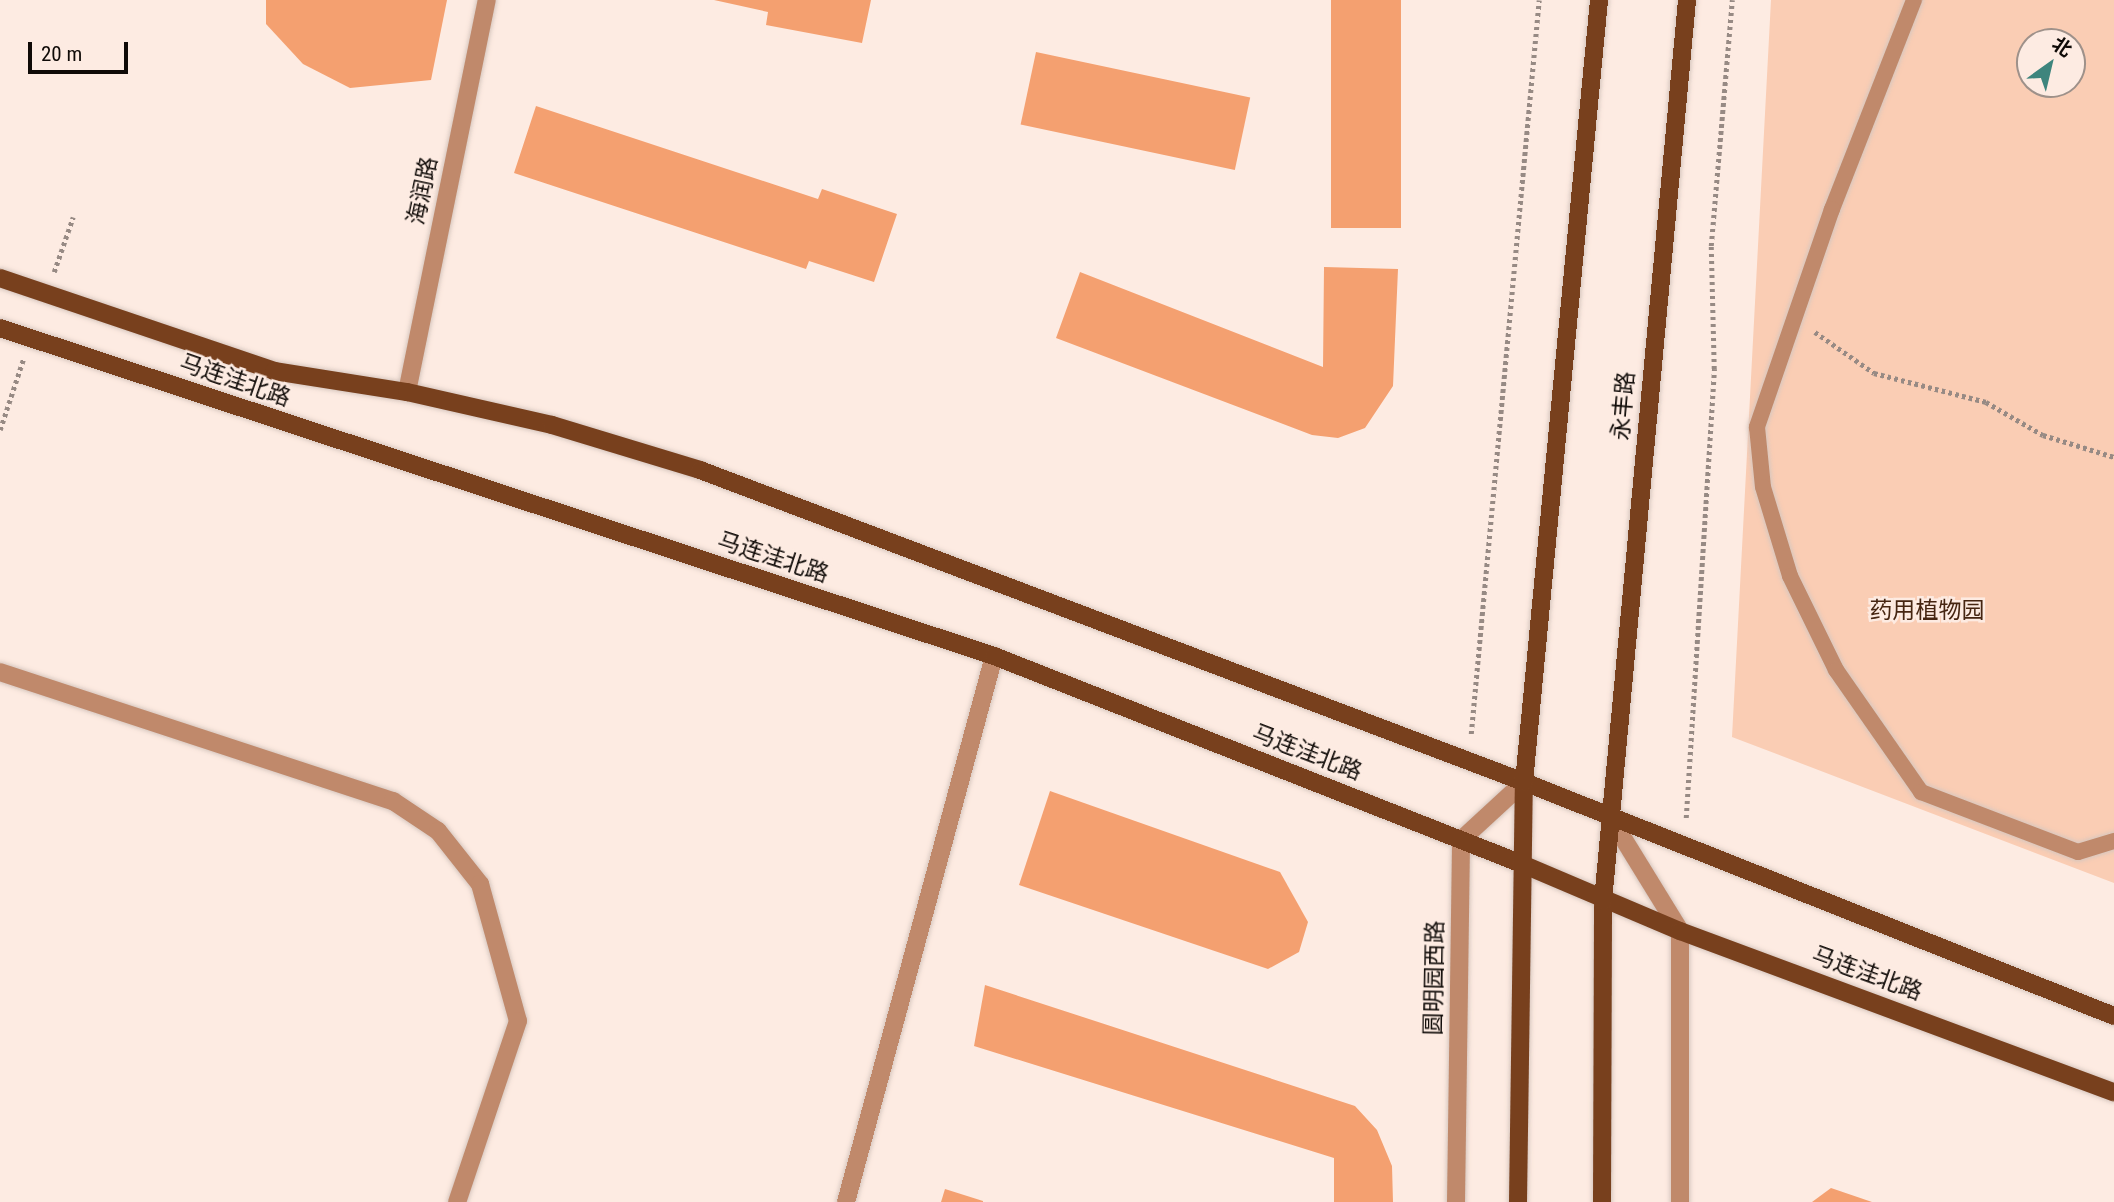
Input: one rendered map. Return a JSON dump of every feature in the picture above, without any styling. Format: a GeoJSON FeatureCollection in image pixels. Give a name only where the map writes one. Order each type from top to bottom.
{"type":"FeatureCollection","features":[{"type":"Feature","properties":{"kind":"main road"},"geometry":{"type":"LineString","coordinates":[[1518,1202],[1524,782],[1599,0]]}},
{"type":"Feature","properties":{"kind":"main road","name":"永丰路"},"geometry":{"type":"LineString","coordinates":[[1603,901],[1687,0]]}},
{"type":"Feature","properties":{"kind":"main road","name":"马连洼北路"},"geometry":{"type":"LineString","coordinates":[[0,278],[274,371],[407,391],[552,425],[700,470],[1610,817]]}},
{"type":"Feature","properties":{"kind":"main road","name":"马连洼北路"},"geometry":{"type":"LineString","coordinates":[[0,328],[993,656],[1522,864],[1603,901],[1679,931],[2114,1092]]}},
{"type":"Feature","properties":{"kind":"main road"},"geometry":{"type":"LineString","coordinates":[[1610,817],[2114,1016]]}},
{"type":"Feature","properties":{"kind":"main road"},"geometry":{"type":"LineString","coordinates":[[1602,1202],[1603,901]]}},
{"type":"Feature","properties":{"kind":"street","name":"海润路"},"geometry":{"type":"LineString","coordinates":[[407,391],[487,0]]}},
{"type":"Feature","properties":{"kind":"street"},"geometry":{"type":"LineString","coordinates":[[846,1202],[993,656]]}},
{"type":"Feature","properties":{"kind":"street"},"geometry":{"type":"LineString","coordinates":[[0,672],[393,801],[438,831],[480,884],[518,1021],[457,1202]]}},
{"type":"Feature","properties":{"kind":"street"},"geometry":{"type":"LineString","coordinates":[[1461,840],[1524,782]]}},
{"type":"Feature","properties":{"kind":"street"},"geometry":{"type":"LineString","coordinates":[[1610,817],[1679,931],[1680,1202]]}},
{"type":"Feature","properties":{"kind":"street","name":"圆明园西路"},"geometry":{"type":"LineString","coordinates":[[1456,1202],[1461,840]]}},
{"type":"Feature","properties":{"kind":"lane"},"geometry":{"type":"LineString","coordinates":[[1914,0],[1793,320],[1757,427],[1763,486],[1790,576],[1836,670],[1921,792],[2078,852],[2114,841]]}},
{"type":"Feature","properties":{"kind":"path"},"geometry":{"type":"LineString","coordinates":[[1468,761],[1539,0]]}},
{"type":"Feature","properties":{"kind":"path"},"geometry":{"type":"LineString","coordinates":[[1684,846],[1714,369],[1711,246],[1732,0]]}},
{"type":"Feature","properties":{"kind":"path"},"geometry":{"type":"LineString","coordinates":[[1793,320],[1836,342],[1874,373],[1986,402],[2043,435],[2114,457]]}},
{"type":"Feature","properties":{"kind":"green space","name":"药用植物园"},"geometry":{"type":"Polygon","coordinates":[[[1771,0],[2114,0],[2114,883],[1732,737],[1771,0]]]}},
{"type":"Feature","properties":{"kind":"building"},"geometry":{"type":"Polygon","coordinates":[[[266,0],[447,0],[431,80],[350,88],[303,64],[266,24],[266,0]]]}},
{"type":"Feature","properties":{"kind":"building"},"geometry":{"type":"Polygon","coordinates":[[[714,0],[871,0],[862,43],[766,25],[768,12],[714,0]]]}},
{"type":"Feature","properties":{"kind":"building"},"geometry":{"type":"Polygon","coordinates":[[[1331,0],[1401,0],[1401,228],[1331,228],[1331,0]]]}},
{"type":"Feature","properties":{"kind":"building"},"geometry":{"type":"Polygon","coordinates":[[[1036,52],[1250,98],[1235,170],[1021,124],[1036,52]]]}},
{"type":"Feature","properties":{"kind":"building"},"geometry":{"type":"Polygon","coordinates":[[[536,106],[818,199],[822,189],[897,214],[874,282],[809,261],[806,269],[514,173],[536,106]]]}},
{"type":"Feature","properties":{"kind":"building"},"geometry":{"type":"Polygon","coordinates":[[[1324,267],[1398,269],[1393,386],[1365,428],[1338,438],[1312,435],[1056,338],[1080,272],[1323,367],[1324,267]]]}},
{"type":"Feature","properties":{"kind":"building"},"geometry":{"type":"Polygon","coordinates":[[[1050,791],[1280,872],[1308,922],[1299,952],[1268,969],[1019,885],[1050,791]]]}},
{"type":"Feature","properties":{"kind":"building"},"geometry":{"type":"Polygon","coordinates":[[[985,985],[1355,1106],[1377,1130],[1392,1166],[1393,1202],[1334,1202],[1334,1158],[974,1046],[985,985]]]}},
{"type":"Feature","properties":{"kind":"building"},"geometry":{"type":"Polygon","coordinates":[[[1831,1188],[1872,1202],[1812,1202],[1831,1188]]]}},
{"type":"Feature","properties":{"kind":"building"},"geometry":{"type":"Polygon","coordinates":[[[945,1189],[983,1201],[983,1202],[941,1202],[945,1189]]]}}]}
